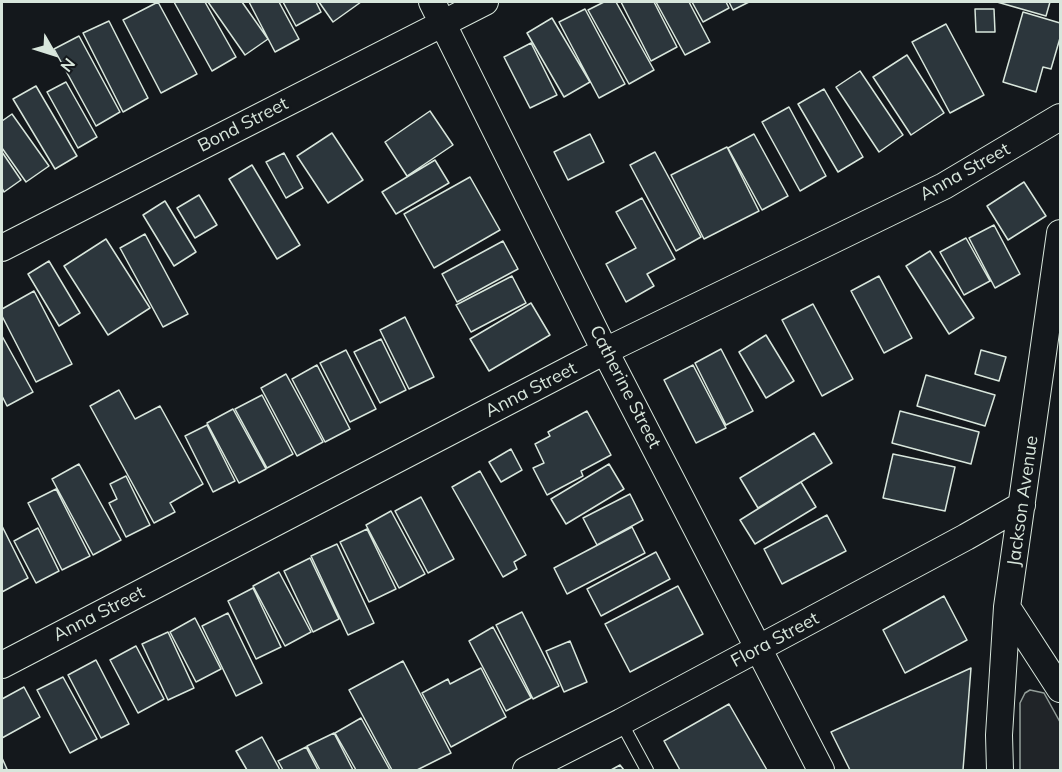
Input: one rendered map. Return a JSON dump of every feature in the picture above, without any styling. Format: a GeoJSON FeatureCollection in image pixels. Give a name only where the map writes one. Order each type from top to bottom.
{"type":"FeatureCollection","features":[{"type":"Feature","properties":{"kind":"street","name":"Bond Street"},"geometry":{"type":"LineString","coordinates":[[2,248],[438,12],[484,2]]}},
{"type":"Feature","properties":{"kind":"street","name":"Catherine Street"},"geometry":{"type":"LineString","coordinates":[[438,12],[605,351],[821,771]]}},
{"type":"Feature","properties":{"kind":"street","name":"Anna Street"},"geometry":{"type":"LineString","coordinates":[[2,665],[605,351],[944,186],[1060,117]]}},
{"type":"Feature","properties":{"kind":"street","name":"Jackson Avenue"},"geometry":{"type":"LineString","coordinates":[[1000,771],[999,735],[1007,607],[1060,233]]}},
{"type":"Feature","properties":{"kind":"street","name":"Flora Street"},"geometry":{"type":"LineString","coordinates":[[526,771],[1022,505]]}},
{"type":"Feature","properties":{"kind":"street"},"geometry":{"type":"LineString","coordinates":[[1007,607],[1060,688]]}},
{"type":"Feature","properties":{"kind":"lane"},"geometry":{"type":"LineString","coordinates":[[621,722],[647,771]]}},
{"type":"Feature","properties":{"kind":"shaded area"},"geometry":{"type":"Polygon","coordinates":[[[1030,690],[1044,693],[1060,722],[1060,770],[1020,770],[1020,703],[1025,693],[1030,690]]]}},
{"type":"Feature","properties":{"kind":"building"},"geometry":{"type":"Polygon","coordinates":[[[158,2],[197,74],[161,93],[123,20],[158,2]]]}},
{"type":"Feature","properties":{"kind":"building"},"geometry":{"type":"Polygon","coordinates":[[[174,2],[205,2],[236,57],[212,71],[174,2]]]}},
{"type":"Feature","properties":{"kind":"building"},"geometry":{"type":"Polygon","coordinates":[[[208,2],[242,2],[268,39],[245,55],[208,2]]]}},
{"type":"Feature","properties":{"kind":"building"},"geometry":{"type":"Polygon","coordinates":[[[249,2],[279,2],[299,39],[275,52],[249,2]]]}},
{"type":"Feature","properties":{"kind":"building"},"geometry":{"type":"Polygon","coordinates":[[[283,2],[316,2],[321,12],[296,26],[283,2]]]}},
{"type":"Feature","properties":{"kind":"building"},"geometry":{"type":"Polygon","coordinates":[[[319,2],[361,2],[333,22],[319,2]]]}},
{"type":"Feature","properties":{"kind":"building"},"geometry":{"type":"Polygon","coordinates":[[[604,2],[616,2],[654,70],[629,84],[588,10],[604,2]]]}},
{"type":"Feature","properties":{"kind":"building"},"geometry":{"type":"Polygon","coordinates":[[[621,2],[654,2],[677,47],[651,61],[621,2]]]}},
{"type":"Feature","properties":{"kind":"building"},"geometry":{"type":"Polygon","coordinates":[[[656,2],[689,2],[710,42],[685,55],[656,2]]]}},
{"type":"Feature","properties":{"kind":"building"},"geometry":{"type":"Polygon","coordinates":[[[692,2],[726,2],[729,8],[703,22],[692,2]]]}},
{"type":"Feature","properties":{"kind":"building"},"geometry":{"type":"Polygon","coordinates":[[[729,2],[749,2],[733,10],[729,2]]]}},
{"type":"Feature","properties":{"kind":"building"},"geometry":{"type":"Polygon","coordinates":[[[997,2],[1050,2],[1046,16],[997,2]]]}},
{"type":"Feature","properties":{"kind":"building"},"geometry":{"type":"Polygon","coordinates":[[[585,9],[625,84],[599,98],[559,22],[585,9]]]}},
{"type":"Feature","properties":{"kind":"building"},"geometry":{"type":"Polygon","coordinates":[[[975,9],[994,9],[995,32],[976,32],[975,9]]]}},
{"type":"Feature","properties":{"kind":"building"},"geometry":{"type":"Polygon","coordinates":[[[1023,12],[1060,23],[1060,38],[1051,69],[1043,67],[1036,92],[1003,82],[1023,12]]]}},
{"type":"Feature","properties":{"kind":"building"},"geometry":{"type":"Polygon","coordinates":[[[552,18],[590,82],[564,97],[527,33],[552,18]]]}},
{"type":"Feature","properties":{"kind":"building"},"geometry":{"type":"Polygon","coordinates":[[[109,21],[148,98],[123,112],[83,33],[109,21]]]}},
{"type":"Feature","properties":{"kind":"building"},"geometry":{"type":"Polygon","coordinates":[[[946,24],[984,95],[950,113],[912,42],[946,24]]]}},
{"type":"Feature","properties":{"kind":"building"},"geometry":{"type":"Polygon","coordinates":[[[79,36],[120,112],[96,126],[54,49],[79,36]]]}},
{"type":"Feature","properties":{"kind":"building"},"geometry":{"type":"Polygon","coordinates":[[[531,43],[557,95],[530,108],[504,57],[531,43]]]}},
{"type":"Feature","properties":{"kind":"building"},"geometry":{"type":"Polygon","coordinates":[[[907,55],[944,113],[911,135],[873,77],[907,55]]]}},
{"type":"Feature","properties":{"kind":"building"},"geometry":{"type":"Polygon","coordinates":[[[860,71],[903,135],[879,152],[836,87],[860,71]]]}},
{"type":"Feature","properties":{"kind":"building"},"geometry":{"type":"Polygon","coordinates":[[[66,82],[97,137],[78,148],[47,92],[66,82]]]}},
{"type":"Feature","properties":{"kind":"building"},"geometry":{"type":"Polygon","coordinates":[[[36,86],[77,156],[55,169],[13,99],[36,86]]]}},
{"type":"Feature","properties":{"kind":"building"},"geometry":{"type":"Polygon","coordinates":[[[824,89],[863,157],[838,172],[798,104],[824,89]]]}},
{"type":"Feature","properties":{"kind":"building"},"geometry":{"type":"Polygon","coordinates":[[[789,107],[826,176],[800,191],[762,122],[789,107]]]}},
{"type":"Feature","properties":{"kind":"building"},"geometry":{"type":"Polygon","coordinates":[[[430,111],[453,145],[407,176],[385,142],[430,111]]]}},
{"type":"Feature","properties":{"kind":"building"},"geometry":{"type":"Polygon","coordinates":[[[12,114],[49,166],[26,182],[2,148],[2,121],[12,114]]]}},
{"type":"Feature","properties":{"kind":"building"},"geometry":{"type":"Polygon","coordinates":[[[332,133],[363,180],[328,203],[297,156],[332,133]]]}},
{"type":"Feature","properties":{"kind":"building"},"geometry":{"type":"Polygon","coordinates":[[[590,134],[604,162],[568,180],[554,152],[590,134]]]}},
{"type":"Feature","properties":{"kind":"building"},"geometry":{"type":"Polygon","coordinates":[[[754,134],[788,196],[762,210],[728,148],[754,134]]]}},
{"type":"Feature","properties":{"kind":"building"},"geometry":{"type":"Polygon","coordinates":[[[727,147],[759,211],[704,239],[671,175],[727,147]]]}},
{"type":"Feature","properties":{"kind":"building"},"geometry":{"type":"Polygon","coordinates":[[[2,152],[21,180],[4,192],[2,188],[2,152]]]}},
{"type":"Feature","properties":{"kind":"building"},"geometry":{"type":"Polygon","coordinates":[[[655,152],[701,237],[676,251],[630,165],[655,152]]]}},
{"type":"Feature","properties":{"kind":"building"},"geometry":{"type":"Polygon","coordinates":[[[284,153],[303,188],[286,198],[266,162],[284,153]]]}},
{"type":"Feature","properties":{"kind":"building"},"geometry":{"type":"Polygon","coordinates":[[[435,160],[449,183],[396,214],[382,192],[435,160]]]}},
{"type":"Feature","properties":{"kind":"building"},"geometry":{"type":"Polygon","coordinates":[[[252,165],[300,245],[277,259],[229,179],[252,165]]]}},
{"type":"Feature","properties":{"kind":"building"},"geometry":{"type":"Polygon","coordinates":[[[470,177],[500,230],[434,268],[404,214],[470,177]]]}},
{"type":"Feature","properties":{"kind":"building"},"geometry":{"type":"Polygon","coordinates":[[[1024,182],[1046,216],[1008,240],[987,206],[1024,182]]]}},
{"type":"Feature","properties":{"kind":"building"},"geometry":{"type":"Polygon","coordinates":[[[199,195],[217,225],[195,238],[177,208],[199,195]]]}},
{"type":"Feature","properties":{"kind":"building"},"geometry":{"type":"Polygon","coordinates":[[[642,198],[675,259],[647,274],[654,286],[626,302],[606,264],[636,248],[616,212],[642,198]]]}},
{"type":"Feature","properties":{"kind":"building"},"geometry":{"type":"Polygon","coordinates":[[[165,201],[196,252],[174,266],[143,215],[165,201]]]}},
{"type":"Feature","properties":{"kind":"building"},"geometry":{"type":"Polygon","coordinates":[[[994,225],[1020,274],[995,288],[969,238],[994,225]]]}},
{"type":"Feature","properties":{"kind":"building"},"geometry":{"type":"Polygon","coordinates":[[[145,234],[188,314],[163,327],[120,248],[145,234]]]}},
{"type":"Feature","properties":{"kind":"building"},"geometry":{"type":"Polygon","coordinates":[[[966,238],[990,281],[964,295],[940,252],[966,238]]]}},
{"type":"Feature","properties":{"kind":"building"},"geometry":{"type":"Polygon","coordinates":[[[106,239],[150,308],[108,335],[64,266],[106,239]]]}},
{"type":"Feature","properties":{"kind":"building"},"geometry":{"type":"Polygon","coordinates":[[[503,241],[518,269],[457,302],[442,274],[503,241]]]}},
{"type":"Feature","properties":{"kind":"building"},"geometry":{"type":"Polygon","coordinates":[[[930,251],[974,318],[949,334],[906,266],[930,251]]]}},
{"type":"Feature","properties":{"kind":"building"},"geometry":{"type":"Polygon","coordinates":[[[49,261],[80,313],[59,326],[28,274],[49,261]]]}},
{"type":"Feature","properties":{"kind":"building"},"geometry":{"type":"Polygon","coordinates":[[[512,276],[526,303],[471,332],[456,305],[512,276]]]}},
{"type":"Feature","properties":{"kind":"building"},"geometry":{"type":"Polygon","coordinates":[[[879,276],[912,338],[884,353],[851,291],[879,276]]]}},
{"type":"Feature","properties":{"kind":"building"},"geometry":{"type":"Polygon","coordinates":[[[34,291],[72,364],[36,382],[2,316],[2,309],[34,291]]]}},
{"type":"Feature","properties":{"kind":"building"},"geometry":{"type":"Polygon","coordinates":[[[531,303],[550,335],[489,371],[470,339],[531,303]]]}},
{"type":"Feature","properties":{"kind":"building"},"geometry":{"type":"Polygon","coordinates":[[[813,304],[853,379],[822,396],[782,320],[813,304]]]}},
{"type":"Feature","properties":{"kind":"building"},"geometry":{"type":"Polygon","coordinates":[[[405,317],[434,377],[409,389],[380,330],[405,317]]]}},
{"type":"Feature","properties":{"kind":"building"},"geometry":{"type":"Polygon","coordinates":[[[766,335],[794,381],[766,398],[739,352],[766,335]]]}},
{"type":"Feature","properties":{"kind":"building"},"geometry":{"type":"Polygon","coordinates":[[[2,336],[33,392],[7,406],[2,396],[2,336]]]}},
{"type":"Feature","properties":{"kind":"building"},"geometry":{"type":"Polygon","coordinates":[[[381,339],[406,390],[380,403],[354,352],[381,339]]]}},
{"type":"Feature","properties":{"kind":"building"},"geometry":{"type":"Polygon","coordinates":[[[721,349],[753,411],[726,425],[695,363],[721,349]]]}},
{"type":"Feature","properties":{"kind":"building"},"geometry":{"type":"Polygon","coordinates":[[[346,350],[376,409],[350,422],[320,363],[346,350]]]}},
{"type":"Feature","properties":{"kind":"building"},"geometry":{"type":"Polygon","coordinates":[[[981,350],[1006,357],[999,381],[975,374],[981,350]]]}},
{"type":"Feature","properties":{"kind":"building"},"geometry":{"type":"Polygon","coordinates":[[[317,365],[350,429],[325,442],[292,379],[317,365]]]}},
{"type":"Feature","properties":{"kind":"building"},"geometry":{"type":"Polygon","coordinates":[[[693,365],[726,428],[696,443],[664,380],[693,365]]]}},
{"type":"Feature","properties":{"kind":"building"},"geometry":{"type":"Polygon","coordinates":[[[286,374],[323,442],[297,456],[261,388],[286,374]]]}},
{"type":"Feature","properties":{"kind":"building"},"geometry":{"type":"Polygon","coordinates":[[[926,375],[995,395],[985,426],[917,406],[926,375]]]}},
{"type":"Feature","properties":{"kind":"building"},"geometry":{"type":"Polygon","coordinates":[[[119,390],[135,419],[160,406],[203,484],[170,503],[175,512],[154,523],[90,406],[119,390]]]}},
{"type":"Feature","properties":{"kind":"building"},"geometry":{"type":"Polygon","coordinates":[[[262,395],[293,454],[267,468],[235,409],[262,395]]]}},
{"type":"Feature","properties":{"kind":"building"},"geometry":{"type":"Polygon","coordinates":[[[233,409],[266,469],[239,483],[207,423],[233,409]]]}},
{"type":"Feature","properties":{"kind":"building"},"geometry":{"type":"Polygon","coordinates":[[[587,411],[611,455],[581,471],[583,476],[547,495],[533,468],[544,463],[535,444],[550,436],[548,432],[587,411]]]}},
{"type":"Feature","properties":{"kind":"building"},"geometry":{"type":"Polygon","coordinates":[[[900,411],[979,432],[971,464],[892,443],[900,411]]]}},
{"type":"Feature","properties":{"kind":"building"},"geometry":{"type":"Polygon","coordinates":[[[207,425],[235,481],[213,492],[185,436],[207,425]]]}},
{"type":"Feature","properties":{"kind":"building"},"geometry":{"type":"Polygon","coordinates":[[[814,433],[832,463],[758,508],[740,478],[814,433]]]}},
{"type":"Feature","properties":{"kind":"building"},"geometry":{"type":"Polygon","coordinates":[[[511,449],[522,470],[501,482],[489,462],[511,449]]]}},
{"type":"Feature","properties":{"kind":"building"},"geometry":{"type":"Polygon","coordinates":[[[893,454],[955,467],[945,511],[883,498],[893,454]]]}},
{"type":"Feature","properties":{"kind":"building"},"geometry":{"type":"Polygon","coordinates":[[[79,464],[121,540],[93,555],[52,479],[79,464]]]}},
{"type":"Feature","properties":{"kind":"building"},"geometry":{"type":"Polygon","coordinates":[[[609,464],[624,489],[566,524],[551,499],[609,464]]]}},
{"type":"Feature","properties":{"kind":"building"},"geometry":{"type":"Polygon","coordinates":[[[480,471],[526,555],[514,562],[517,569],[503,577],[452,487],[480,471]]]}},
{"type":"Feature","properties":{"kind":"building"},"geometry":{"type":"Polygon","coordinates":[[[126,476],[150,525],[126,537],[109,503],[117,499],[110,484],[126,476]]]}},
{"type":"Feature","properties":{"kind":"building"},"geometry":{"type":"Polygon","coordinates":[[[801,482],[816,507],[755,544],[740,520],[801,482]]]}},
{"type":"Feature","properties":{"kind":"building"},"geometry":{"type":"Polygon","coordinates":[[[56,489],[90,556],[62,570],[28,503],[56,489]]]}},
{"type":"Feature","properties":{"kind":"building"},"geometry":{"type":"Polygon","coordinates":[[[630,494],[643,520],[597,545],[583,518],[630,494]]]}},
{"type":"Feature","properties":{"kind":"building"},"geometry":{"type":"Polygon","coordinates":[[[421,497],[454,559],[428,573],[395,511],[421,497]]]}},
{"type":"Feature","properties":{"kind":"building"},"geometry":{"type":"Polygon","coordinates":[[[391,511],[425,574],[399,588],[366,525],[391,511]]]}},
{"type":"Feature","properties":{"kind":"building"},"geometry":{"type":"Polygon","coordinates":[[[827,515],[846,551],[782,584],[764,549],[827,515]]]}},
{"type":"Feature","properties":{"kind":"building"},"geometry":{"type":"Polygon","coordinates":[[[2,526],[28,578],[2,592],[2,526]]]}},
{"type":"Feature","properties":{"kind":"building"},"geometry":{"type":"Polygon","coordinates":[[[632,527],[645,553],[567,594],[554,568],[632,527]]]}},
{"type":"Feature","properties":{"kind":"building"},"geometry":{"type":"Polygon","coordinates":[[[38,528],[59,571],[36,583],[14,541],[38,528]]]}},
{"type":"Feature","properties":{"kind":"building"},"geometry":{"type":"Polygon","coordinates":[[[367,529],[396,589],[369,602],[340,542],[367,529]]]}},
{"type":"Feature","properties":{"kind":"building"},"geometry":{"type":"Polygon","coordinates":[[[337,544],[374,623],[348,635],[311,556],[337,544]]]}},
{"type":"Feature","properties":{"kind":"building"},"geometry":{"type":"Polygon","coordinates":[[[656,552],[670,579],[601,616],[587,589],[656,552]]]}},
{"type":"Feature","properties":{"kind":"building"},"geometry":{"type":"Polygon","coordinates":[[[310,558],[339,619],[313,632],[284,571],[310,558]]]}},
{"type":"Feature","properties":{"kind":"building"},"geometry":{"type":"Polygon","coordinates":[[[279,572],[311,632],[285,646],[253,586],[279,572]]]}},
{"type":"Feature","properties":{"kind":"building"},"geometry":{"type":"Polygon","coordinates":[[[678,586],[703,634],[630,672],[605,624],[678,586]]]}},
{"type":"Feature","properties":{"kind":"building"},"geometry":{"type":"Polygon","coordinates":[[[253,588],[281,647],[256,659],[228,601],[253,588]]]}},
{"type":"Feature","properties":{"kind":"building"},"geometry":{"type":"Polygon","coordinates":[[[944,596],[967,640],[905,673],[883,630],[944,596]]]}},
{"type":"Feature","properties":{"kind":"building"},"geometry":{"type":"Polygon","coordinates":[[[522,612],[559,686],[533,699],[496,625],[522,612]]]}},
{"type":"Feature","properties":{"kind":"building"},"geometry":{"type":"Polygon","coordinates":[[[228,613],[262,683],[236,696],[202,626],[228,613]]]}},
{"type":"Feature","properties":{"kind":"building"},"geometry":{"type":"Polygon","coordinates":[[[195,618],[221,669],[196,682],[170,632],[195,618]]]}},
{"type":"Feature","properties":{"kind":"building"},"geometry":{"type":"Polygon","coordinates":[[[493,627],[531,698],[506,711],[469,641],[493,627]]]}},
{"type":"Feature","properties":{"kind":"building"},"geometry":{"type":"Polygon","coordinates":[[[168,632],[194,688],[168,700],[142,644],[168,632]]]}},
{"type":"Feature","properties":{"kind":"building"},"geometry":{"type":"Polygon","coordinates":[[[570,641],[587,682],[564,692],[546,651],[570,641]]]}},
{"type":"Feature","properties":{"kind":"building"},"geometry":{"type":"Polygon","coordinates":[[[136,646],[164,699],[138,713],[110,660],[136,646]]]}},
{"type":"Feature","properties":{"kind":"building"},"geometry":{"type":"Polygon","coordinates":[[[96,660],[129,724],[101,738],[68,675],[96,660]]]}},
{"type":"Feature","properties":{"kind":"building"},"geometry":{"type":"Polygon","coordinates":[[[403,661],[451,753],[417,770],[392,770],[349,690],[403,661]]]}},
{"type":"Feature","properties":{"kind":"building"},"geometry":{"type":"Polygon","coordinates":[[[481,668],[506,717],[451,747],[422,693],[448,679],[450,684],[481,668]]]}},
{"type":"Feature","properties":{"kind":"building"},"geometry":{"type":"Polygon","coordinates":[[[971,668],[963,770],[850,770],[831,732],[971,668]]]}},
{"type":"Feature","properties":{"kind":"building"},"geometry":{"type":"Polygon","coordinates":[[[63,677],[97,739],[70,753],[37,690],[63,677]]]}},
{"type":"Feature","properties":{"kind":"building"},"geometry":{"type":"Polygon","coordinates":[[[24,687],[40,717],[2,738],[2,699],[24,687]]]}},
{"type":"Feature","properties":{"kind":"building"},"geometry":{"type":"Polygon","coordinates":[[[729,704],[767,770],[680,770],[664,741],[729,704]]]}},
{"type":"Feature","properties":{"kind":"building"},"geometry":{"type":"Polygon","coordinates":[[[361,718],[390,770],[356,770],[335,733],[361,718]]]}},
{"type":"Feature","properties":{"kind":"building"},"geometry":{"type":"Polygon","coordinates":[[[334,733],[353,770],[320,770],[307,746],[334,733]]]}},
{"type":"Feature","properties":{"kind":"building"},"geometry":{"type":"Polygon","coordinates":[[[262,737],[280,770],[247,770],[236,751],[262,737]]]}},
{"type":"Feature","properties":{"kind":"building"},"geometry":{"type":"Polygon","coordinates":[[[306,747],[318,770],[283,770],[278,761],[306,747]]]}},
{"type":"Feature","properties":{"kind":"building"},"geometry":{"type":"Polygon","coordinates":[[[2,758],[7,769],[4,770],[2,770],[2,758]]]}},
{"type":"Feature","properties":{"kind":"building"},"geometry":{"type":"Polygon","coordinates":[[[620,765],[624,770],[611,770],[620,765]]]}}]}
